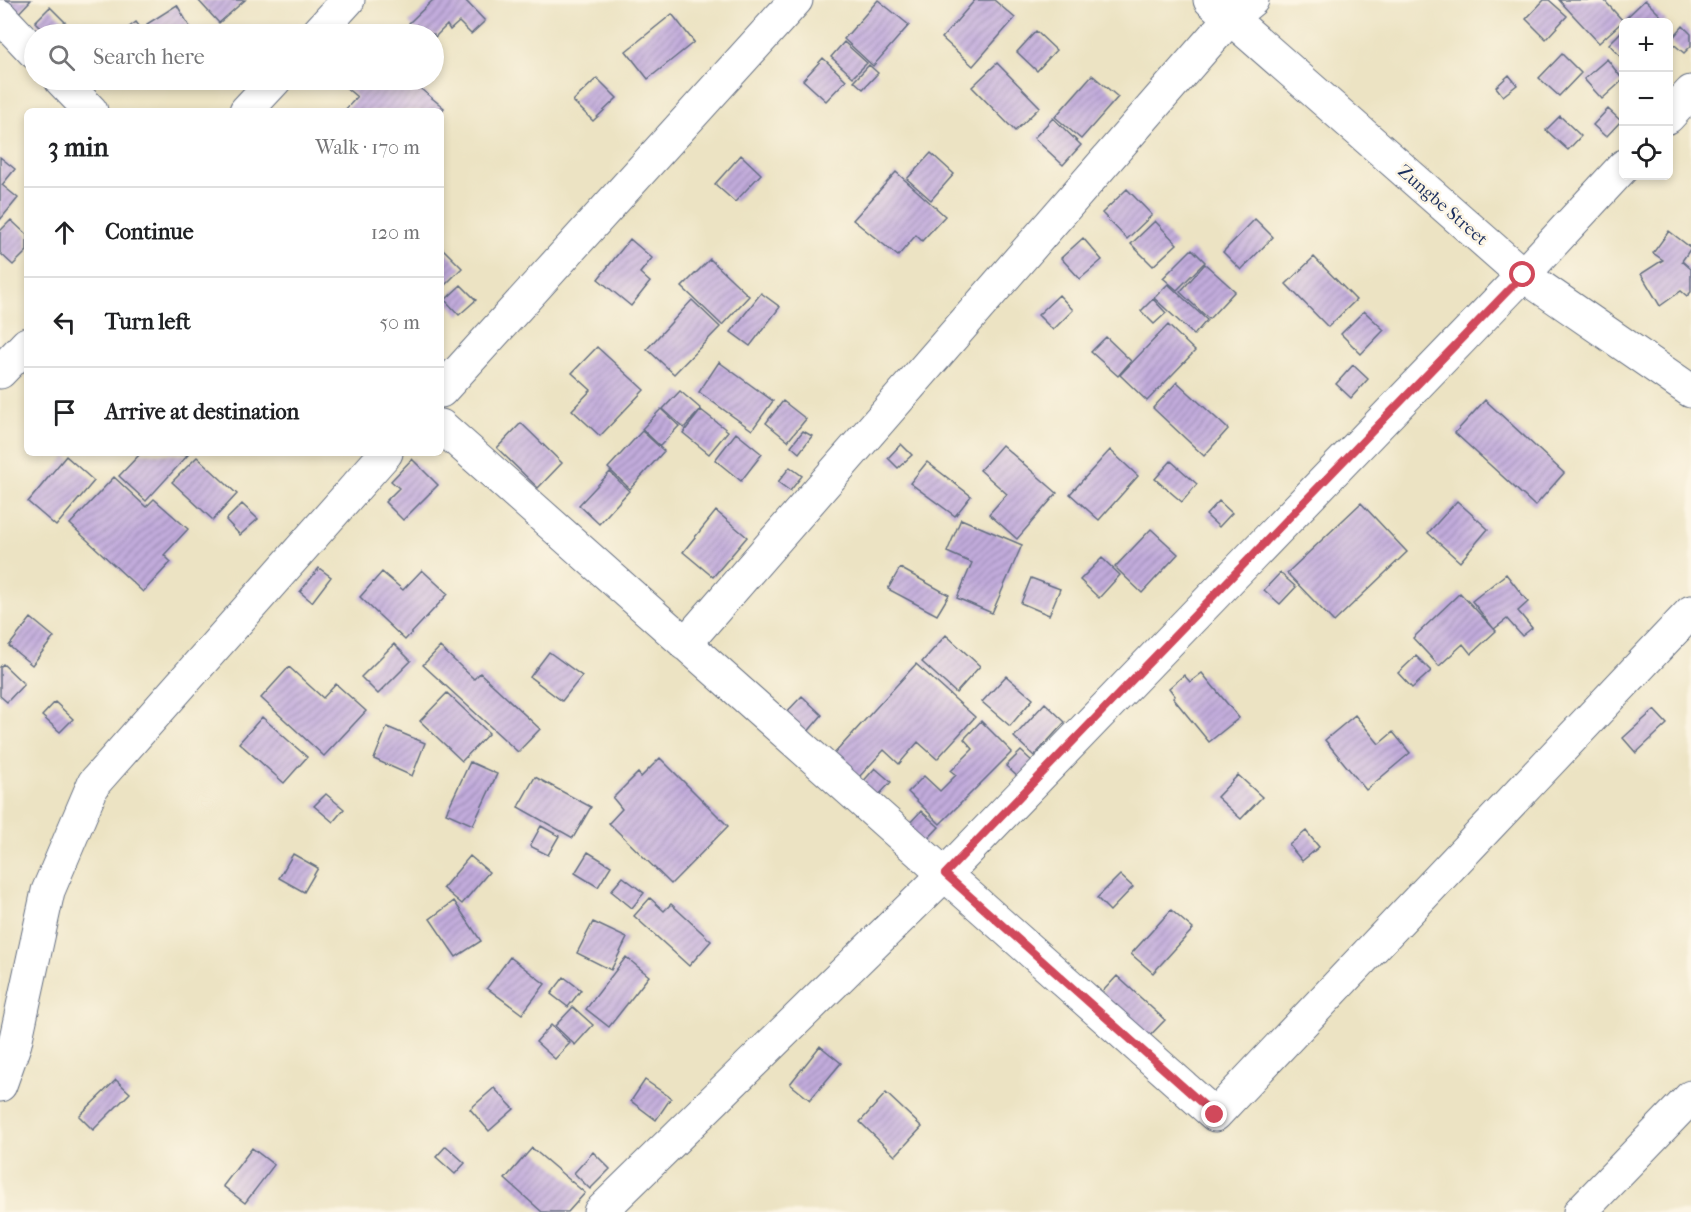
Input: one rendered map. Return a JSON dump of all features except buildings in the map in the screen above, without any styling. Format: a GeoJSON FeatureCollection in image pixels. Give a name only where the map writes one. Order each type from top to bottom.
{"type":"FeatureCollection","features":[{"type":"Feature","properties":{"kind":"street"},"geometry":{"type":"LineString","coordinates":[[326,24],[348,0]]}},
{"type":"Feature","properties":{"kind":"street"},"geometry":{"type":"LineString","coordinates":[[444,388],[796,0]]}},
{"type":"Feature","properties":{"kind":"street"},"geometry":{"type":"LineString","coordinates":[[685,644],[1231,6]]}},
{"type":"Feature","properties":{"kind":"street","name":"Zungbe Street"},"geometry":{"type":"LineString","coordinates":[[1231,6],[1523,275],[1691,391]]}},
{"type":"Feature","properties":{"kind":"street"},"geometry":{"type":"LineString","coordinates":[[0,16],[24,41]]}},
{"type":"Feature","properties":{"kind":"street"},"geometry":{"type":"LineString","coordinates":[[71,90],[88,108]]}},
{"type":"Feature","properties":{"kind":"street"},"geometry":{"type":"LineString","coordinates":[[249,108],[266,90]]}},
{"type":"Feature","properties":{"kind":"street"},"geometry":{"type":"LineString","coordinates":[[1673,112],[1691,92]]}},
{"type":"Feature","properties":{"kind":"street"},"geometry":{"type":"LineString","coordinates":[[600,1212],[945,874],[1523,275],[1619,170]]}},
{"type":"Feature","properties":{"kind":"street"},"geometry":{"type":"LineString","coordinates":[[0,372],[24,347]]}},
{"type":"Feature","properties":{"kind":"street"},"geometry":{"type":"LineString","coordinates":[[444,429],[1215,1115],[1691,612]]}},
{"type":"Feature","properties":{"kind":"street"},"geometry":{"type":"LineString","coordinates":[[0,1085],[15,1043],[48,891],[94,783],[383,456]]}},
{"type":"Feature","properties":{"kind":"street"},"geometry":{"type":"LineString","coordinates":[[1580,1212],[1691,1097]]}},
{"type":"Feature","properties":{"kind":"route"},"geometry":{"type":"LineString","coordinates":[[1215,1115],[945,874],[1523,275]]}}]}
